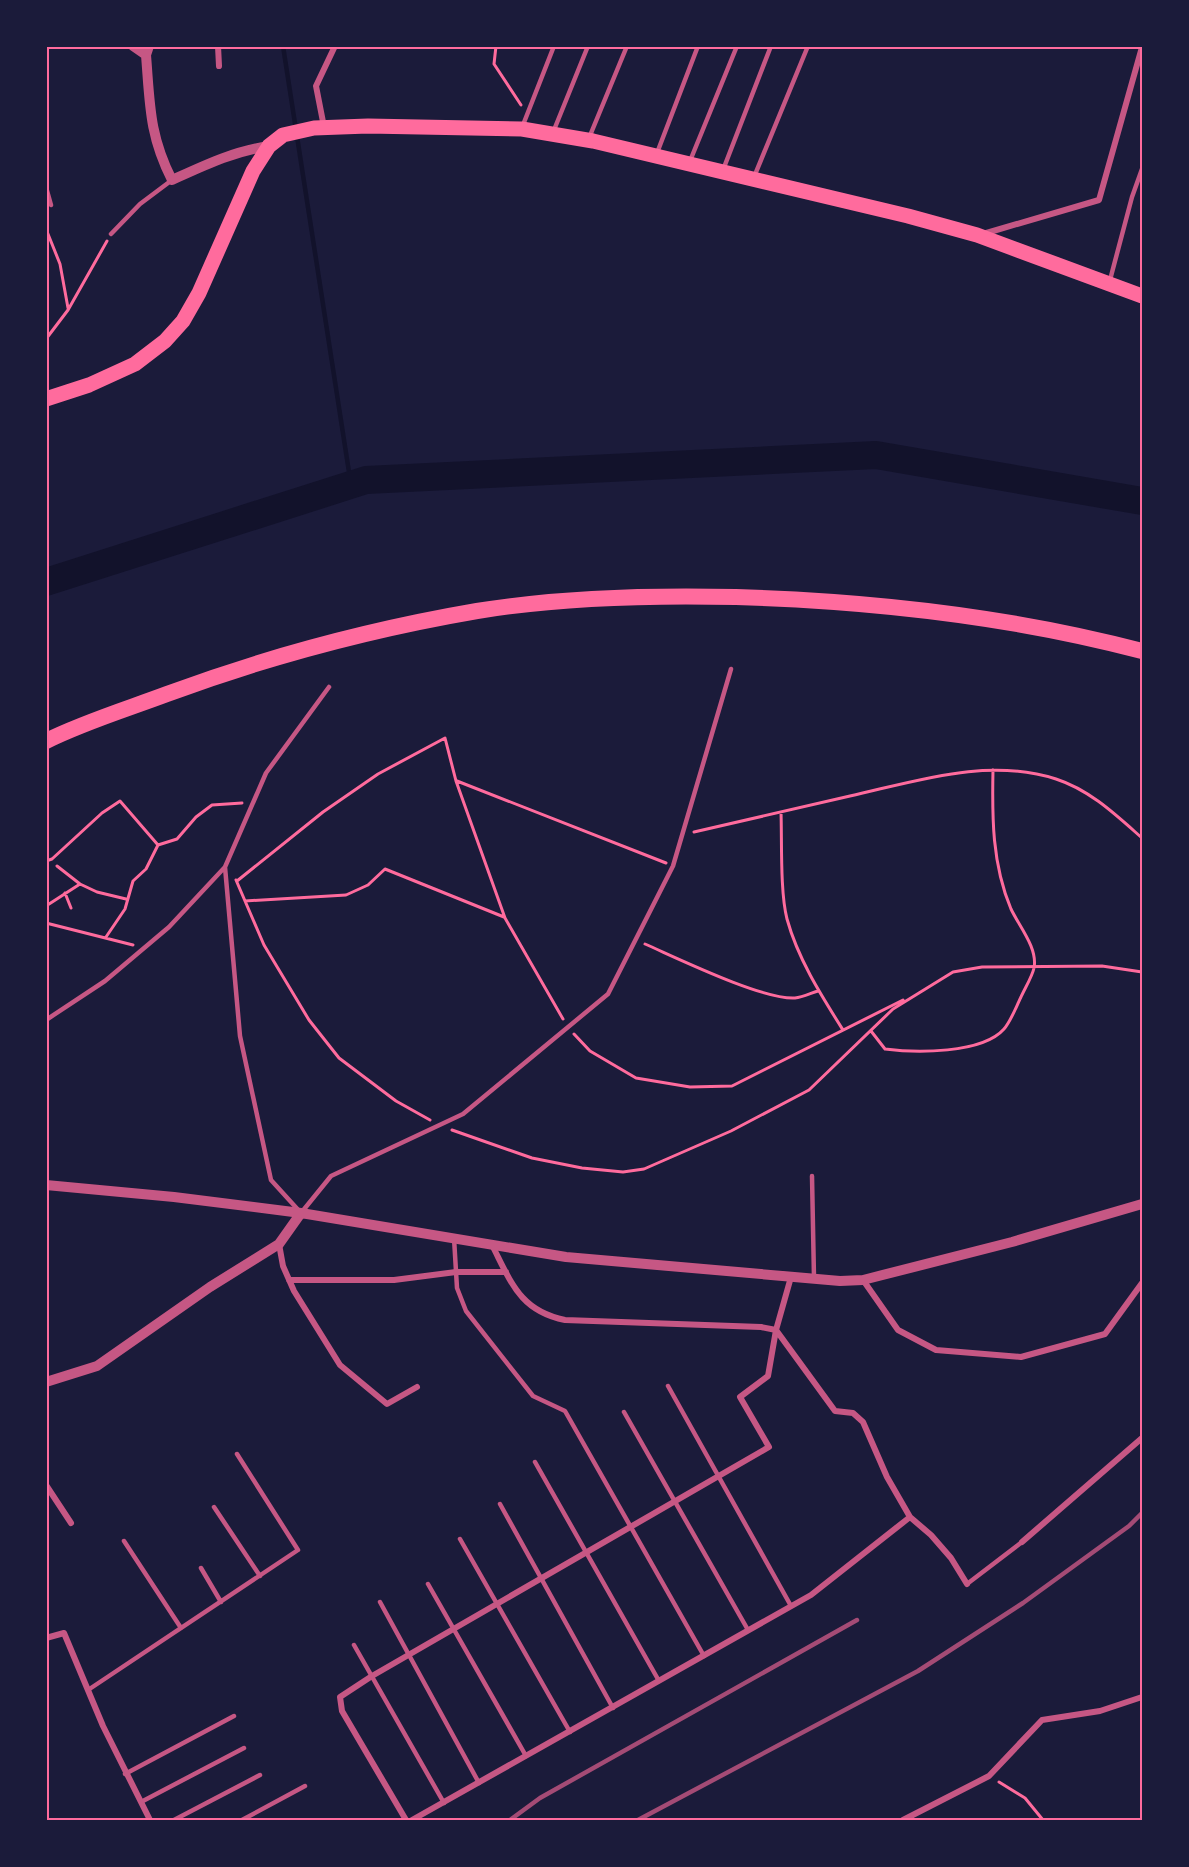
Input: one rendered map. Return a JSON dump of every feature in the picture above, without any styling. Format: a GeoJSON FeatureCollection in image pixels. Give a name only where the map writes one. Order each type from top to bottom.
{"type":"FeatureCollection","features":[{"type":"Feature","properties":{"kind":"highway"},"geometry":{"type":"LineString","coordinates":[[46,741],[217,675],[356,636],[478,611],[579,600],[668,596],[836,600],[998,620],[1143,651]]}},
{"type":"Feature","properties":{"kind":"main road"},"geometry":{"type":"LineString","coordinates":[[46,399],[89,385],[135,364],[165,341],[183,321],[204,284],[253,171],[269,146],[282,135],[319,127],[522,129],[589,140],[908,216],[977,235],[1143,296]]}},
{"type":"Feature","properties":{"kind":"street"},"geometry":{"type":"LineString","coordinates":[[133,46],[148,50],[151,126],[160,157],[172,180],[223,157],[244,150],[269,146]]}},
{"type":"Feature","properties":{"kind":"street"},"geometry":{"type":"LineString","coordinates":[[218,46],[219,66]]}},
{"type":"Feature","properties":{"kind":"street"},"geometry":{"type":"LineString","coordinates":[[319,127],[316,86],[334,46]]}},
{"type":"Feature","properties":{"kind":"street"},"geometry":{"type":"LineString","coordinates":[[977,235],[1099,200],[1143,47]]}},
{"type":"Feature","properties":{"kind":"street"},"geometry":{"type":"LineString","coordinates":[[46,1185],[174,1197],[302,1213],[566,1257],[814,1279],[863,1280],[1012,1242],[1143,1204]]}},
{"type":"Feature","properties":{"kind":"street"},"geometry":{"type":"LineString","coordinates":[[46,1382],[97,1366],[210,1287],[279,1244],[302,1213]]}},
{"type":"Feature","properties":{"kind":"street"},"geometry":{"type":"LineString","coordinates":[[279,1244],[289,1280],[340,1365],[387,1404],[417,1387]]}},
{"type":"Feature","properties":{"kind":"street"},"geometry":{"type":"LineString","coordinates":[[491,1244],[518,1296],[543,1316],[565,1320],[761,1327],[776,1330],[835,1410],[852,1413],[863,1422],[887,1477],[910,1517],[932,1534],[951,1558],[967,1584]]}},
{"type":"Feature","properties":{"kind":"street"},"geometry":{"type":"LineString","coordinates":[[289,1280],[394,1280],[456,1272],[506,1272]]}},
{"type":"Feature","properties":{"kind":"street"},"geometry":{"type":"LineString","coordinates":[[406,1821],[342,1711],[340,1697],[372,1676],[769,1447],[740,1397],[768,1376],[776,1330],[791,1277]]}},
{"type":"Feature","properties":{"kind":"street"},"geometry":{"type":"LineString","coordinates":[[863,1280],[898,1330],[936,1350],[1021,1357],[1106,1334],[1143,1283]]}},
{"type":"Feature","properties":{"kind":"street"},"geometry":{"type":"LineString","coordinates":[[1022,1542],[1143,1438]]}},
{"type":"Feature","properties":{"kind":"street"},"geometry":{"type":"LineString","coordinates":[[46,1485],[71,1523]]}},
{"type":"Feature","properties":{"kind":"street"},"geometry":{"type":"LineString","coordinates":[[412,1821],[811,1595],[910,1517]]}},
{"type":"Feature","properties":{"kind":"street"},"geometry":{"type":"LineString","coordinates":[[46,1638],[64,1633],[125,1774],[150,1821]]}},
{"type":"Feature","properties":{"kind":"street"},"geometry":{"type":"LineString","coordinates":[[903,1821],[989,1776],[1042,1720],[1100,1711],[1143,1697]]}},
{"type":"Feature","properties":{"kind":"lane"},"geometry":{"type":"LineString","coordinates":[[522,129],[554,46]]}},
{"type":"Feature","properties":{"kind":"lane"},"geometry":{"type":"LineString","coordinates":[[552,134],[588,46]]}},
{"type":"Feature","properties":{"kind":"lane"},"geometry":{"type":"LineString","coordinates":[[589,140],[627,46]]}},
{"type":"Feature","properties":{"kind":"lane"},"geometry":{"type":"LineString","coordinates":[[656,156],[698,46]]}},
{"type":"Feature","properties":{"kind":"lane"},"geometry":{"type":"LineString","coordinates":[[688,165],[737,46]]}},
{"type":"Feature","properties":{"kind":"lane"},"geometry":{"type":"LineString","coordinates":[[722,172],[771,46]]}},
{"type":"Feature","properties":{"kind":"lane"},"geometry":{"type":"LineString","coordinates":[[753,180],[808,46]]}},
{"type":"Feature","properties":{"kind":"lane"},"geometry":{"type":"LineString","coordinates":[[1109,282],[1132,196],[1143,169]]}},
{"type":"Feature","properties":{"kind":"lane"},"geometry":{"type":"LineString","coordinates":[[111,234],[140,204],[172,180]]}},
{"type":"Feature","properties":{"kind":"lane"},"geometry":{"type":"LineString","coordinates":[[46,188],[51,206]]}},
{"type":"Feature","properties":{"kind":"lane"},"geometry":{"type":"LineString","coordinates":[[225,867],[240,1036],[266,1158],[271,1180],[302,1213],[331,1176],[463,1114],[608,994],[673,866],[731,669]]}},
{"type":"Feature","properties":{"kind":"lane"},"geometry":{"type":"LineString","coordinates":[[46,1020],[105,981],[169,927],[225,867],[266,773],[329,687]]}},
{"type":"Feature","properties":{"kind":"lane"},"geometry":{"type":"LineString","coordinates":[[812,1176],[814,1279]]}},
{"type":"Feature","properties":{"kind":"lane"},"geometry":{"type":"LineString","coordinates":[[454,1238],[458,1288],[466,1311],[533,1396],[565,1411],[704,1656]]}},
{"type":"Feature","properties":{"kind":"lane"},"geometry":{"type":"LineString","coordinates":[[668,1386],[791,1606]]}},
{"type":"Feature","properties":{"kind":"lane"},"geometry":{"type":"LineString","coordinates":[[624,1412],[748,1630]]}},
{"type":"Feature","properties":{"kind":"lane"},"geometry":{"type":"LineString","coordinates":[[88,1690],[298,1550],[237,1454]]}},
{"type":"Feature","properties":{"kind":"lane"},"geometry":{"type":"LineString","coordinates":[[535,1462],[659,1681]]}},
{"type":"Feature","properties":{"kind":"lane"},"geometry":{"type":"LineString","coordinates":[[500,1504],[613,1707]]}},
{"type":"Feature","properties":{"kind":"lane"},"geometry":{"type":"LineString","coordinates":[[214,1507],[260,1576]]}},
{"type":"Feature","properties":{"kind":"lane"},"geometry":{"type":"LineString","coordinates":[[460,1539],[570,1732]]}},
{"type":"Feature","properties":{"kind":"lane"},"geometry":{"type":"LineString","coordinates":[[124,1541],[181,1628]]}},
{"type":"Feature","properties":{"kind":"lane"},"geometry":{"type":"LineString","coordinates":[[967,1584],[1022,1542]]}},
{"type":"Feature","properties":{"kind":"lane"},"geometry":{"type":"LineString","coordinates":[[201,1568],[221,1602]]}},
{"type":"Feature","properties":{"kind":"lane"},"geometry":{"type":"LineString","coordinates":[[428,1584],[527,1757]]}},
{"type":"Feature","properties":{"kind":"lane"},"geometry":{"type":"LineString","coordinates":[[380,1602],[479,1783]]}},
{"type":"Feature","properties":{"kind":"lane"},"geometry":{"type":"LineString","coordinates":[[354,1645],[444,1803]]}},
{"type":"Feature","properties":{"kind":"lane"},"geometry":{"type":"LineString","coordinates":[[125,1774],[234,1716]]}},
{"type":"Feature","properties":{"kind":"lane"},"geometry":{"type":"LineString","coordinates":[[140,1803],[244,1748]]}},
{"type":"Feature","properties":{"kind":"lane"},"geometry":{"type":"LineString","coordinates":[[174,1821],[260,1775]]}},
{"type":"Feature","properties":{"kind":"lane"},"geometry":{"type":"LineString","coordinates":[[242,1821],[305,1786]]}},
{"type":"Feature","properties":{"kind":"path"},"geometry":{"type":"LineString","coordinates":[[496,46],[494,64],[527,114]]}},
{"type":"Feature","properties":{"kind":"path"},"geometry":{"type":"LineString","coordinates":[[46,229],[60,264],[68,310]]}},
{"type":"Feature","properties":{"kind":"path"},"geometry":{"type":"LineString","coordinates":[[46,339],[68,310],[94,259],[111,234]]}},
{"type":"Feature","properties":{"kind":"path"},"geometry":{"type":"LineString","coordinates":[[237,881],[323,812],[378,774],[445,738],[456,781],[505,918],[567,1028],[590,1051],[636,1078],[690,1087],[732,1086],[910,997],[953,972],[982,967],[1102,966],[1143,972]]}},
{"type":"Feature","properties":{"kind":"path"},"geometry":{"type":"LineString","coordinates":[[682,835],[942,775],[993,770],[1026,772],[1057,779],[1084,792],[1143,838]]}},
{"type":"Feature","properties":{"kind":"path"},"geometry":{"type":"LineString","coordinates":[[870,1031],[885,1049],[910,1052],[972,1045],[994,1037],[1005,1028],[1035,967],[1029,940],[1011,909],[999,875],[992,822],[993,770]]}},
{"type":"Feature","properties":{"kind":"path"},"geometry":{"type":"LineString","coordinates":[[456,781],[647,853],[673,866]]}},
{"type":"Feature","properties":{"kind":"path"},"geometry":{"type":"LineString","coordinates":[[46,861],[52,859],[102,813],[120,801],[158,845]]}},
{"type":"Feature","properties":{"kind":"path"},"geometry":{"type":"LineString","coordinates":[[106,937],[125,909],[133,880],[146,869],[158,845],[177,839],[196,817],[213,806],[255,801]]}},
{"type":"Feature","properties":{"kind":"path"},"geometry":{"type":"LineString","coordinates":[[781,812],[787,916],[795,942],[818,991],[843,1030]]}},
{"type":"Feature","properties":{"kind":"path"},"geometry":{"type":"LineString","coordinates":[[57,866],[80,884],[97,892],[126,899]]}},
{"type":"Feature","properties":{"kind":"path"},"geometry":{"type":"LineString","coordinates":[[225,867],[237,881],[264,945],[309,1020],[339,1058],[396,1101],[440,1126],[532,1158],[582,1168],[623,1172],[644,1169],[731,1131],[809,1090],[870,1031],[910,997]]}},
{"type":"Feature","properties":{"kind":"path"},"geometry":{"type":"LineString","coordinates":[[245,901],[346,896],[368,885],[385,869],[505,918]]}},
{"type":"Feature","properties":{"kind":"path"},"geometry":{"type":"LineString","coordinates":[[46,906],[80,884]]}},
{"type":"Feature","properties":{"kind":"path"},"geometry":{"type":"LineString","coordinates":[[66,893],[71,908]]}},
{"type":"Feature","properties":{"kind":"path"},"geometry":{"type":"LineString","coordinates":[[46,923],[106,937],[143,949]]}},
{"type":"Feature","properties":{"kind":"path"},"geometry":{"type":"LineString","coordinates":[[635,939],[717,975],[780,997],[796,998],[818,991]]}},
{"type":"Feature","properties":{"kind":"path"},"geometry":{"type":"LineString","coordinates":[[989,1776],[1025,1798],[1043,1821]]}},
{"type":"Feature","properties":{"kind":"waterway"},"geometry":{"type":"LineString","coordinates":[[283,46],[351,485]]}},
{"type":"Feature","properties":{"kind":"waterway"},"geometry":{"type":"LineString","coordinates":[[46,582],[366,480],[876,455],[1142,501]]}},
{"type":"Feature","properties":{"kind":"railway"},"geometry":{"type":"LineString","coordinates":[[638,1820],[918,1671],[1023,1603],[1129,1526],[1142,1513]]}},
{"type":"Feature","properties":{"kind":"railway"},"geometry":{"type":"LineString","coordinates":[[510,1820],[540,1798],[857,1620]]}}]}
